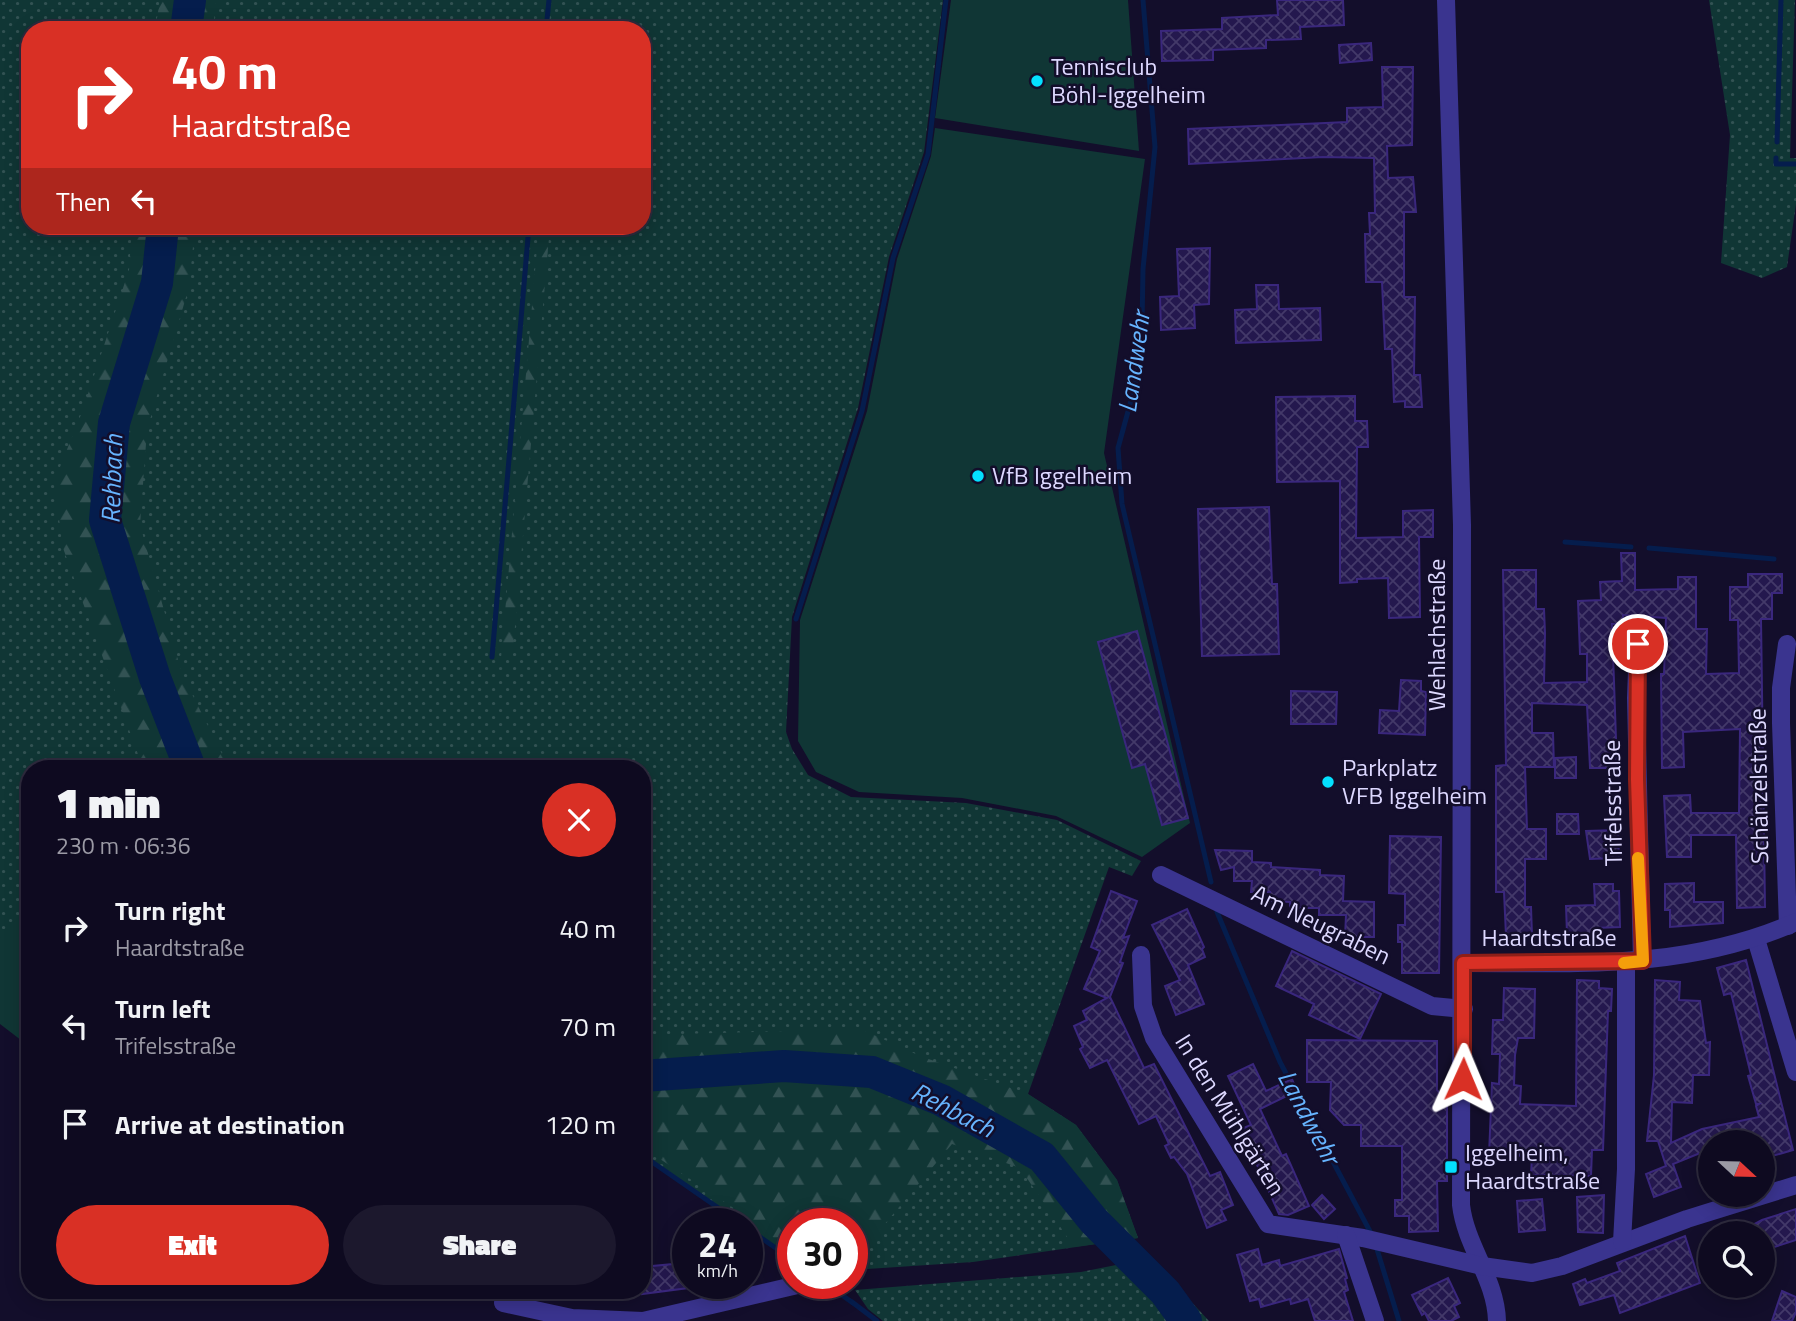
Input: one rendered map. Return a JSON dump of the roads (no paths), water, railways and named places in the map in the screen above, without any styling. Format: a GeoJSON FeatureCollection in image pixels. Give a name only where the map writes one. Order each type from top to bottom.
{"type":"FeatureCollection","features":[{"type":"Feature","properties":{"kind":"street","name":"Wehlachstraße"},"geometry":{"type":"LineString","coordinates":[[1446,0],[1462,525],[1464,1009],[1461,1205],[1464,1227],[1494,1294],[1497,1321]]}},
{"type":"Feature","properties":{"kind":"street","name":"Trifelsstraße"},"geometry":{"type":"LineString","coordinates":[[1622,1242],[1634,962],[1638,644]]}},
{"type":"Feature","properties":{"kind":"street","name":"Schänzelstraße"},"geometry":{"type":"LineString","coordinates":[[1787,644],[1781,688],[1781,723],[1792,924]]}},
{"type":"Feature","properties":{"kind":"street","name":"Am Neugraben"},"geometry":{"type":"LineString","coordinates":[[1161,875],[1432,1006],[1464,1009]]}},
{"type":"Feature","properties":{"kind":"street","name":"Haardtstraße"},"geometry":{"type":"LineString","coordinates":[[1463,963],[1634,962],[1690,956],[1756,939],[1792,924]]}},
{"type":"Feature","properties":{"kind":"street"},"geometry":{"type":"LineString","coordinates":[[1756,939],[1796,1072]]}},
{"type":"Feature","properties":{"kind":"street","name":"In den Mühlgärten"},"geometry":{"type":"LineString","coordinates":[[1141,955],[1143,1006],[1154,1038],[1268,1224],[1363,1238],[1482,1266],[1532,1273],[1562,1266],[1622,1242],[1796,1185]]}},
{"type":"Feature","properties":{"kind":"street"},"geometry":{"type":"LineString","coordinates":[[1363,1238],[1376,1321]]}},
{"type":"Feature","properties":{"kind":"street"},"geometry":{"type":"LineString","coordinates":[[503,1303],[572,1318],[643,1321],[777,1290]]}},
{"type":"Feature","properties":{"kind":"waterway","name":"Rehbach"},"geometry":{"type":"LineString","coordinates":[[187,21],[190,0]]}},
{"type":"Feature","properties":{"kind":"waterway"},"geometry":{"type":"LineString","coordinates":[[547,21],[549,0]]}},
{"type":"Feature","properties":{"kind":"waterway"},"geometry":{"type":"LineString","coordinates":[[796,619],[862,411],[893,258],[928,154],[946,0]]}},
{"type":"Feature","properties":{"kind":"waterway","name":"Landwehr"},"geometry":{"type":"LineString","coordinates":[[1143,0],[1155,147],[1135,386],[1118,448],[1122,504],[1211,882]]}},
{"type":"Feature","properties":{"kind":"waterway"},"geometry":{"type":"LineString","coordinates":[[1777,142],[1781,0]]}},
{"type":"Feature","properties":{"kind":"waterway"},"geometry":{"type":"LineString","coordinates":[[1776,158],[1776,164],[1796,164]]}},
{"type":"Feature","properties":{"kind":"waterway","name":"Rehbach"},"geometry":{"type":"LineString","coordinates":[[162,235],[157,283],[114,423],[105,520],[155,678],[187,760]]}},
{"type":"Feature","properties":{"kind":"waterway"},"geometry":{"type":"LineString","coordinates":[[492,657],[528,235]]}},
{"type":"Feature","properties":{"kind":"waterway"},"geometry":{"type":"LineString","coordinates":[[1565,542],[1631,547]]}},
{"type":"Feature","properties":{"kind":"waterway"},"geometry":{"type":"LineString","coordinates":[[1649,548],[1774,559]]}},
{"type":"Feature","properties":{"kind":"waterway","name":"Landwehr"},"geometry":{"type":"LineString","coordinates":[[1217,912],[1280,1062],[1373,1237]]}},
{"type":"Feature","properties":{"kind":"waterway","name":"Rehbach"},"geometry":{"type":"LineString","coordinates":[[651,1075],[784,1066],[872,1072],[941,1100],[1042,1157],[1094,1221],[1165,1292],[1186,1321]]}},
{"type":"Feature","properties":{"kind":"waterway"},"geometry":{"type":"LineString","coordinates":[[651,1161],[718,1208]]}},
{"type":"Feature","properties":{"kind":"waterway"},"geometry":{"type":"LineString","coordinates":[[763,1239],[777,1249]]}},
{"type":"Feature","properties":{"kind":"waterway","name":"Landwehr"},"geometry":{"type":"LineString","coordinates":[[1376,1246],[1399,1321]]}},
{"type":"Feature","properties":{"kind":"waterway"},"geometry":{"type":"LineString","coordinates":[[847,1299],[853,1303]]}},
{"type":"Feature","properties":{"kind":"waterway"},"geometry":{"type":"LineString","coordinates":[[852,1302],[877,1321]]}},
{"type":"Feature","properties":{"kind":"place","name":"Tennisclub Böhl-Iggelheim"},"geometry":{"type":"Point","coordinates":[1037,81]}},
{"type":"Feature","properties":{"kind":"place","name":"VfB Iggelheim"},"geometry":{"type":"Point","coordinates":[978,476]}},
{"type":"Feature","properties":{"kind":"place","name":"Parkplatz VFB Iggelheim"},"geometry":{"type":"Point","coordinates":[1328,782]}},
{"type":"Feature","properties":{"kind":"place","name":"Iggelheim, Haardtstraße"},"geometry":{"type":"Point","coordinates":[1451,1167]}}]}
